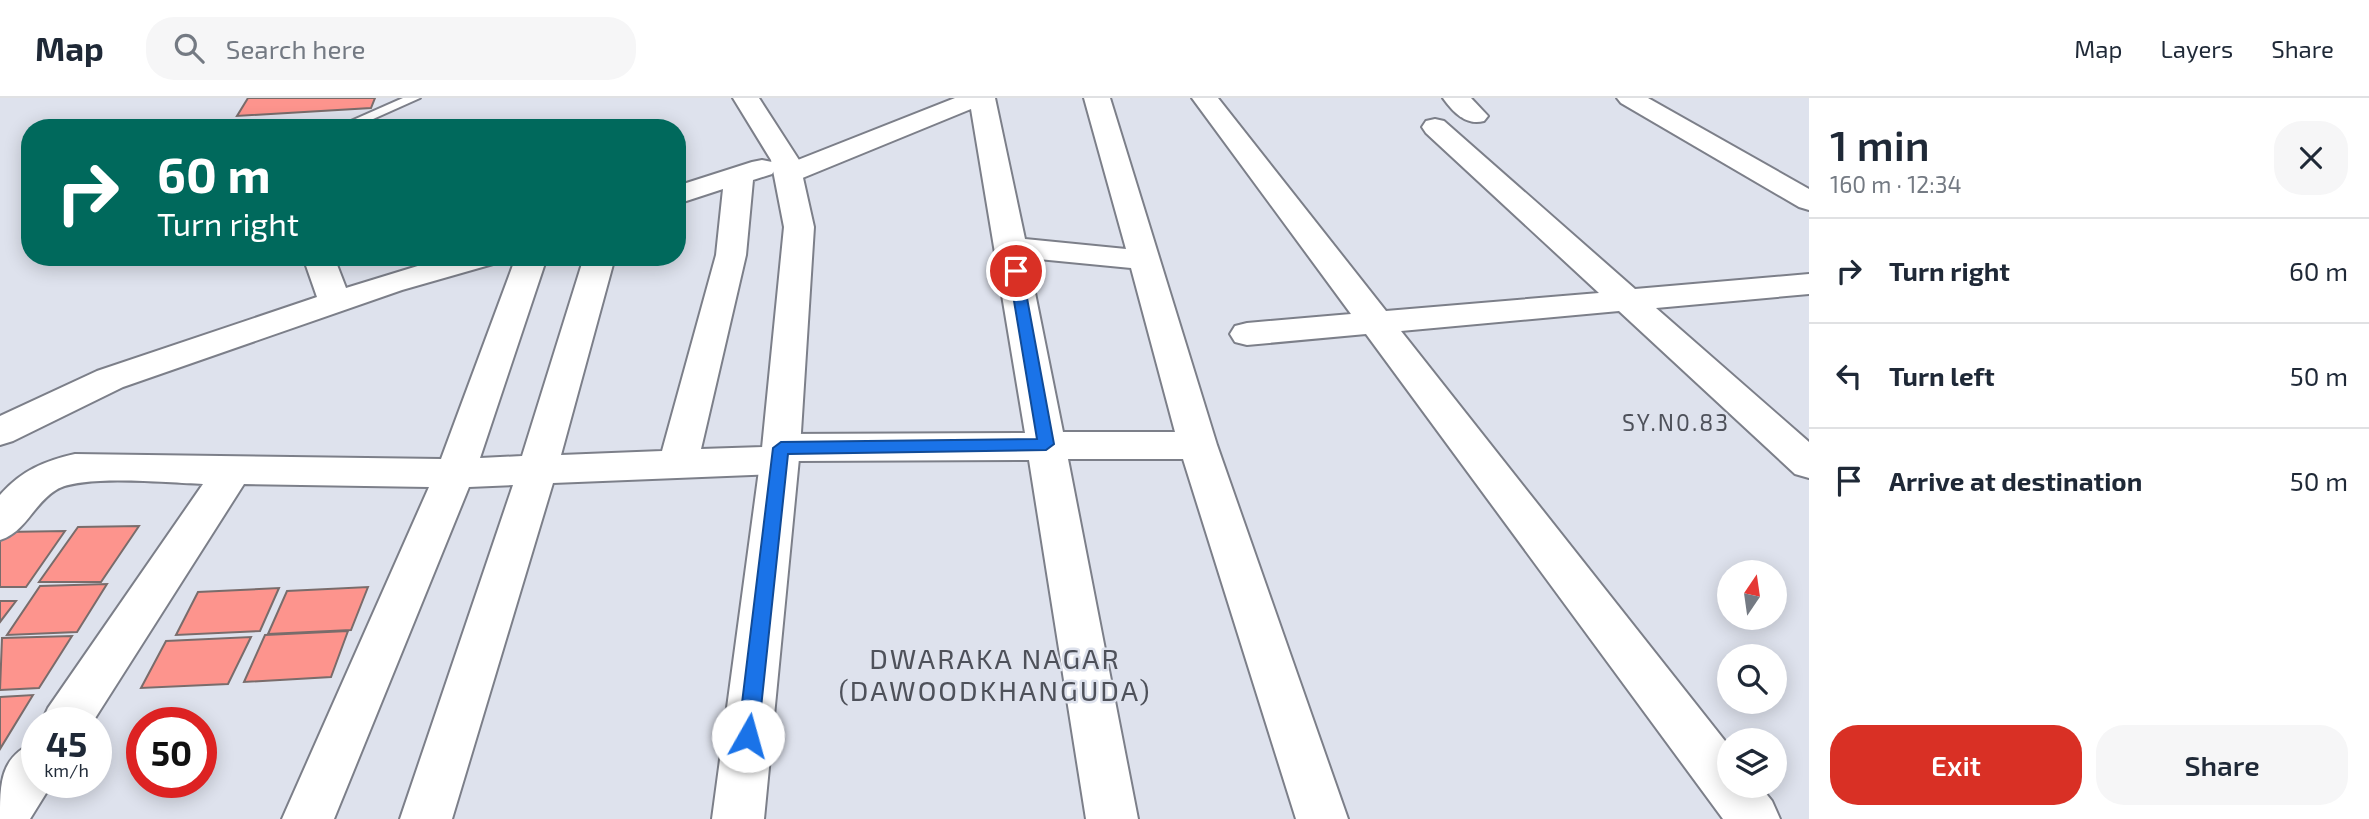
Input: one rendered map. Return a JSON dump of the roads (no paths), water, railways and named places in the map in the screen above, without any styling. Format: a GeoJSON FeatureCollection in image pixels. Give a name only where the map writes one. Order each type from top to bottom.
{"type":"FeatureCollection","features":[{"type":"Feature","properties":{"kind":"street"},"geometry":{"type":"LineString","coordinates":[[738,819],[780,454],[799,226],[787,167],[746,98]]}},
{"type":"Feature","properties":{"kind":"street"},"geometry":{"type":"LineString","coordinates":[[686,192],[739,175],[787,167],[979,98],[1011,247],[1112,819]]}},
{"type":"Feature","properties":{"kind":"street"},"geometry":{"type":"LineString","coordinates":[[1097,98],[1198,444],[1322,819]]}},
{"type":"Feature","properties":{"kind":"street"},"geometry":{"type":"LineString","coordinates":[[1205,98],[1378,321],[1754,819]]}},
{"type":"Feature","properties":{"kind":"street"},"geometry":{"type":"LineString","coordinates":[[1456,98],[1475,116]]}},
{"type":"Feature","properties":{"kind":"street"},"geometry":{"type":"LineString","coordinates":[[1630,98],[1809,201]]}},
{"type":"Feature","properties":{"kind":"street"},"geometry":{"type":"LineString","coordinates":[[1435,127],[1804,454]]}},
{"type":"Feature","properties":{"kind":"street"},"geometry":{"type":"LineString","coordinates":[[678,464],[731,255],[739,175]]}},
{"type":"Feature","properties":{"kind":"street"},"geometry":{"type":"LineString","coordinates":[[1011,247],[1144,260]]}},
{"type":"Feature","properties":{"kind":"street"},"geometry":{"type":"LineString","coordinates":[[321,266],[335,302]]}},
{"type":"Feature","properties":{"kind":"street"},"geometry":{"type":"LineString","coordinates":[[0,432],[110,379],[443,266]]}},
{"type":"Feature","properties":{"kind":"street"},"geometry":{"type":"LineString","coordinates":[[308,819],[455,473],[529,266]]}},
{"type":"Feature","properties":{"kind":"street"},"geometry":{"type":"LineString","coordinates":[[425,819],[537,470],[597,266]]}},
{"type":"Feature","properties":{"kind":"street"},"geometry":{"type":"LineString","coordinates":[[1247,334],[1809,284]]}},
{"type":"Feature","properties":{"kind":"street"},"geometry":{"type":"LineString","coordinates":[[0,524],[28,490],[57,472],[75,468],[455,473],[678,464],[780,454],[1046,444],[1198,444]]}},
{"type":"Feature","properties":{"kind":"street"},"geometry":{"type":"LineString","coordinates":[[76,707],[232,472]]}},
{"type":"Feature","properties":{"kind":"street"},"geometry":{"type":"LineString","coordinates":[[0,819],[21,788]]}},
{"type":"Feature","properties":{"kind":"lane"},"geometry":{"type":"LineString","coordinates":[[363,119],[414,98]]}},
{"type":"Feature","properties":{"kind":"district","name":"SY.N0.83"},"geometry":{"type":"Point","coordinates":[1676,422]}},
{"type":"Feature","properties":{"kind":"district","name":"DWARAKA NAGAR (DAWOODKHANGUDA)"},"geometry":{"type":"Point","coordinates":[995,674]}}]}
